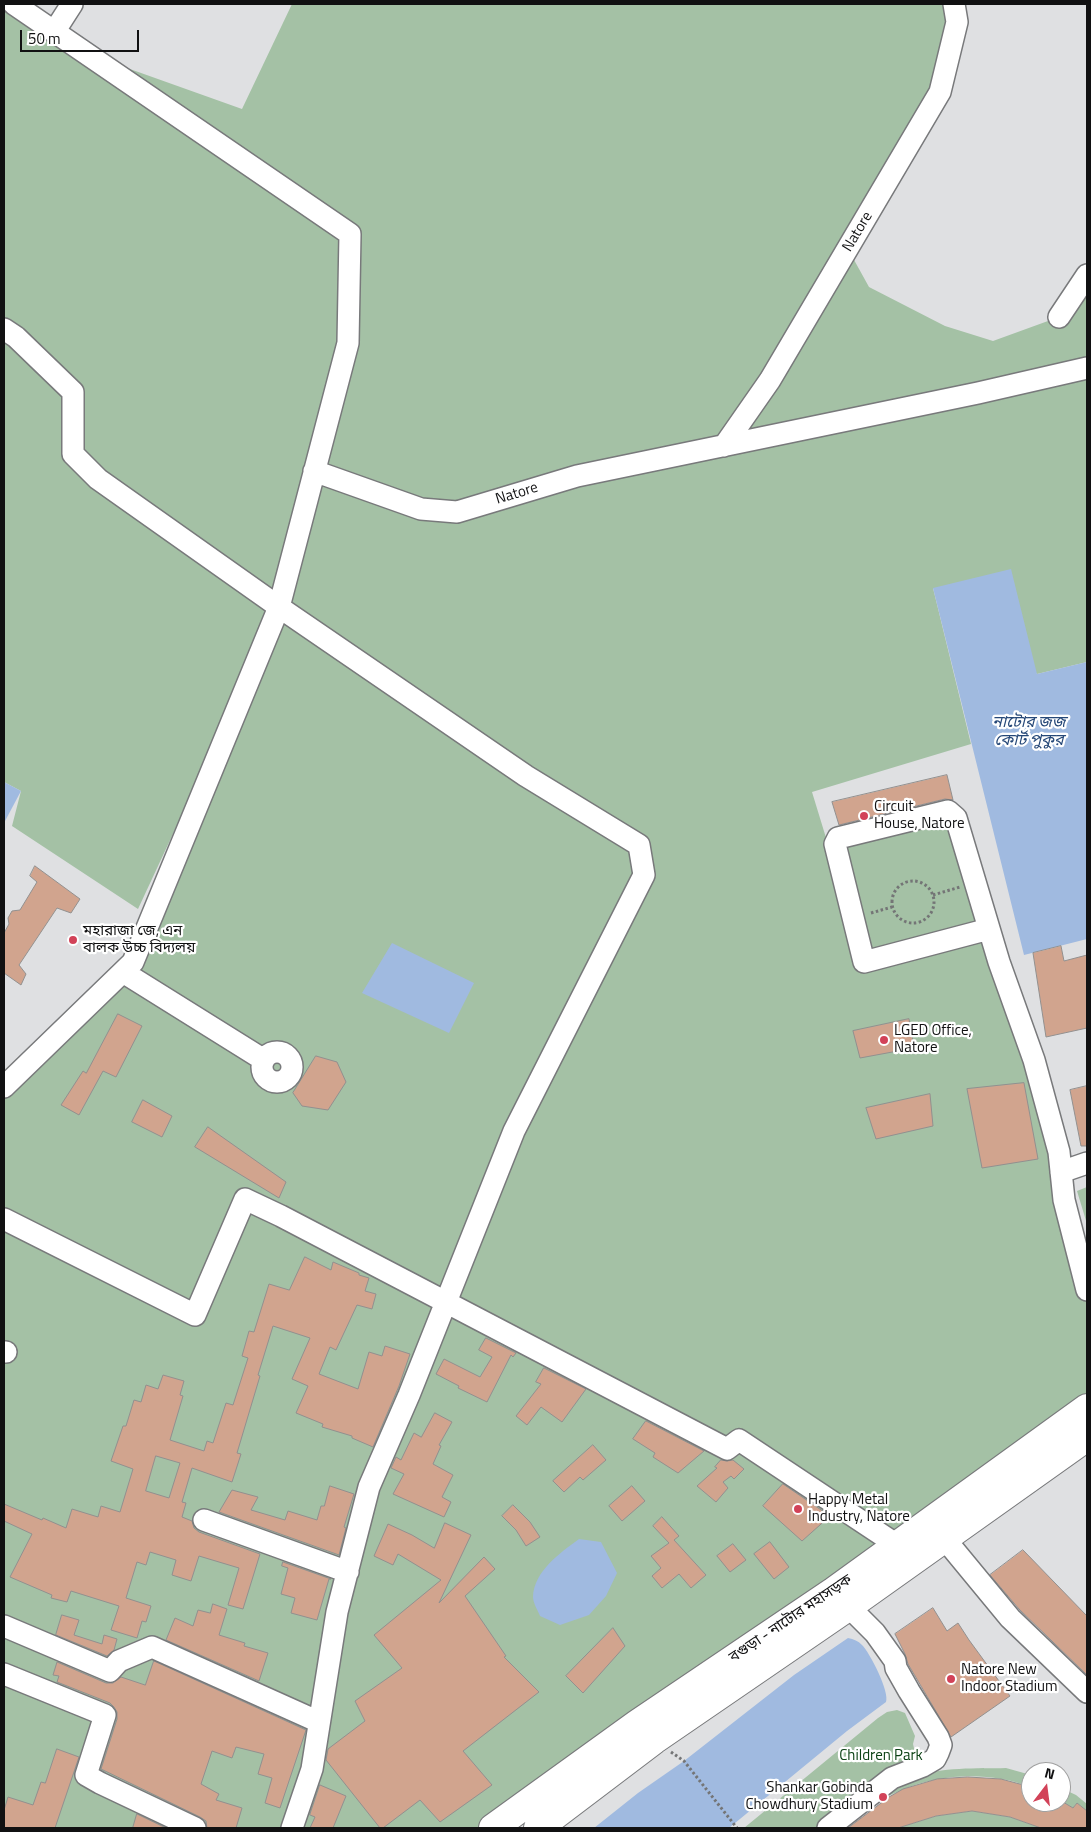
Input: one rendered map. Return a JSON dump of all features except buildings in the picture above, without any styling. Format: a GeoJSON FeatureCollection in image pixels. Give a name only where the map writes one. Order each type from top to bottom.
{"type":"FeatureCollection","features":[{"type":"Feature","properties":{"kind":"highway","name":"বগুড়া - নাটোর মহাসড়ক"},"geometry":{"type":"LineString","coordinates":[[538,1828],[841,1599],[897,1545],[1087,1408]]}},
{"type":"Feature","properties":{"kind":"highway","name":"বগুড়া - নাটোর মহাসড়ক"},"geometry":{"type":"LineString","coordinates":[[493,1828],[637,1724],[944,1538],[1087,1437]]}},
{"type":"Feature","properties":{"kind":"street"},"geometry":{"type":"LineString","coordinates":[[4,1087],[133,962],[278,607],[348,343],[350,234],[14,4]]}},
{"type":"Feature","properties":{"kind":"street"},"geometry":{"type":"LineString","coordinates":[[54,32],[72,4]]}},
{"type":"Feature","properties":{"kind":"street","name":"Natore"},"geometry":{"type":"LineString","coordinates":[[724,446],[770,380],[940,92],[957,22],[954,4]]}},
{"type":"Feature","properties":{"kind":"street"},"geometry":{"type":"LineString","coordinates":[[1059,318],[1087,275]]}},
{"type":"Feature","properties":{"kind":"street"},"geometry":{"type":"LineString","coordinates":[[4,329],[16,337],[73,392],[73,454],[98,479],[278,607],[526,776],[639,845],[644,875],[514,1131],[446,1302],[369,1487],[337,1612],[312,1769],[292,1828]]}},
{"type":"Feature","properties":{"kind":"street","name":"Natore"},"geometry":{"type":"LineString","coordinates":[[314,471],[421,509],[457,512],[577,476],[978,393],[1087,368]]}},
{"type":"Feature","properties":{"kind":"street"},"geometry":{"type":"LineString","coordinates":[[989,929],[864,962],[835,844],[838,838],[948,810],[956,818],[989,929],[1034,1060],[1059,1152],[1064,1200],[1087,1290]]}},
{"type":"Feature","properties":{"kind":"street"},"geometry":{"type":"LineString","coordinates":[[123,972],[264,1060]]}},
{"type":"Feature","properties":{"kind":"street"},"geometry":{"type":"LineString","coordinates":[[1061,1172],[1087,1163]]}},
{"type":"Feature","properties":{"kind":"street"},"geometry":{"type":"LineString","coordinates":[[4,1220],[195,1315],[245,1199],[279,1214],[727,1449],[739,1440],[897,1545]]}},
{"type":"Feature","properties":{"kind":"street"},"geometry":{"type":"LineString","coordinates":[[204,1520],[348,1572]]}},
{"type":"Feature","properties":{"kind":"street"},"geometry":{"type":"LineString","coordinates":[[944,1538],[1010,1618],[1087,1692]]}},
{"type":"Feature","properties":{"kind":"street"},"geometry":{"type":"LineString","coordinates":[[828,1828],[892,1778],[923,1766],[935,1759],[940,1744],[938,1737],[908,1691],[894,1661],[875,1633],[841,1599]]}},
{"type":"Feature","properties":{"kind":"street"},"geometry":{"type":"LineString","coordinates":[[4,1626],[110,1671],[119,1661],[152,1647],[319,1722]]}},
{"type":"Feature","properties":{"kind":"street"},"geometry":{"type":"LineString","coordinates":[[4,1674],[105,1715],[86,1775],[195,1828]]}},
{"type":"Feature","properties":{"kind":"path"},"geometry":{"type":"LineString","coordinates":[[917,881],[924,884],[933,895],[933,909],[930,915],[918,923],[905,922],[899,919],[892,908],[893,893],[903,883],[917,881]]}},
{"type":"Feature","properties":{"kind":"path"},"geometry":{"type":"LineString","coordinates":[[933,895],[975,883]]}},
{"type":"Feature","properties":{"kind":"path"},"geometry":{"type":"LineString","coordinates":[[684,1761],[737,1828]]}},
{"type":"Feature","properties":{"kind":"green space"},"geometry":{"type":"Polygon","coordinates":[[[4,4],[85,53],[242,109],[292,4],[958,4],[944,79],[848,249],[869,287],[945,326],[993,341],[1059,317],[1087,275],[1087,662],[1037,674],[933,588],[971,744],[812,792],[864,962],[989,929],[1087,1285],[1087,1408],[493,1828],[4,1828],[4,1087],[133,962],[272,621],[138,909],[12,826],[21,791],[4,782],[4,4]]]}},
{"type":"Feature","properties":{"kind":"green space"},"geometry":{"type":"Polygon","coordinates":[[[948,815],[978,930],[871,952],[843,838],[948,815]]]}},
{"type":"Feature","properties":{"kind":"green space"},"geometry":{"type":"Polygon","coordinates":[[[1087,1187],[1087,1224],[1077,1191],[1087,1187]]]}},
{"type":"Feature","properties":{"kind":"green space","name":"Children Park"},"geometry":{"type":"Polygon","coordinates":[[[897,1710],[905,1713],[915,1736],[913,1744],[917,1761],[830,1828],[744,1828],[878,1718],[887,1712],[897,1710]]]}},
{"type":"Feature","properties":{"kind":"green space","name":"Shankar Gobinda Chowdhury Stadium"},"geometry":{"type":"Polygon","coordinates":[[[1006,1768],[1021,1772],[1021,1784],[1008,1780],[977,1776],[938,1779],[896,1792],[856,1811],[884,1793],[914,1778],[925,1774],[959,1769],[1006,1768]]]}},
{"type":"Feature","properties":{"kind":"green space"},"geometry":{"type":"Polygon","coordinates":[[[1071,1793],[1087,1804],[1087,1811],[1077,1803],[1073,1808],[1071,1807],[1071,1793]]]}},
{"type":"Feature","properties":{"kind":"green space"},"geometry":{"type":"Polygon","coordinates":[[[972,1811],[1010,1817],[1041,1828],[898,1828],[936,1816],[972,1811]]]}},
{"type":"Feature","properties":{"kind":"water","name":"নাটোর জজ কোর্ট পুকুর"},"geometry":{"type":"Polygon","coordinates":[[[1011,569],[1037,674],[1087,662],[1087,939],[1024,955],[933,588],[1011,569]]]}},
{"type":"Feature","properties":{"kind":"water"},"geometry":{"type":"Polygon","coordinates":[[[4,782],[21,791],[4,823],[4,782]]]}},
{"type":"Feature","properties":{"kind":"water"},"geometry":{"type":"Polygon","coordinates":[[[392,943],[474,983],[449,1033],[362,993],[392,943]]]}},
{"type":"Feature","properties":{"kind":"water"},"geometry":{"type":"Polygon","coordinates":[[[579,1539],[601,1542],[617,1573],[606,1596],[589,1615],[560,1625],[540,1616],[533,1599],[534,1588],[549,1564],[579,1539]]]}},
{"type":"Feature","properties":{"kind":"water"},"geometry":{"type":"Polygon","coordinates":[[[848,1638],[856,1640],[870,1656],[885,1690],[886,1702],[847,1731],[729,1828],[594,1828],[794,1675],[848,1638]]]}},
{"type":"Feature","properties":{"kind":"place","name":"Circuit House, Natore"},"geometry":{"type":"Point","coordinates":[864,816]}},
{"type":"Feature","properties":{"kind":"place","name":"মহারাজা জে, এন বালক উচ্চ বিদ্যলয়"},"geometry":{"type":"Point","coordinates":[73,940]}},
{"type":"Feature","properties":{"kind":"place","name":"LGED Office, Natore"},"geometry":{"type":"Point","coordinates":[884,1040]}},
{"type":"Feature","properties":{"kind":"place","name":"Happy Metal Industry, Natore"},"geometry":{"type":"Point","coordinates":[798,1509]}},
{"type":"Feature","properties":{"kind":"place","name":"Natore New Indoor Stadium"},"geometry":{"type":"Point","coordinates":[951,1679]}},
{"type":"Feature","properties":{"kind":"place","name":"Shankar Gobinda Chowdhury Stadium"},"geometry":{"type":"Point","coordinates":[883,1797]}}]}
